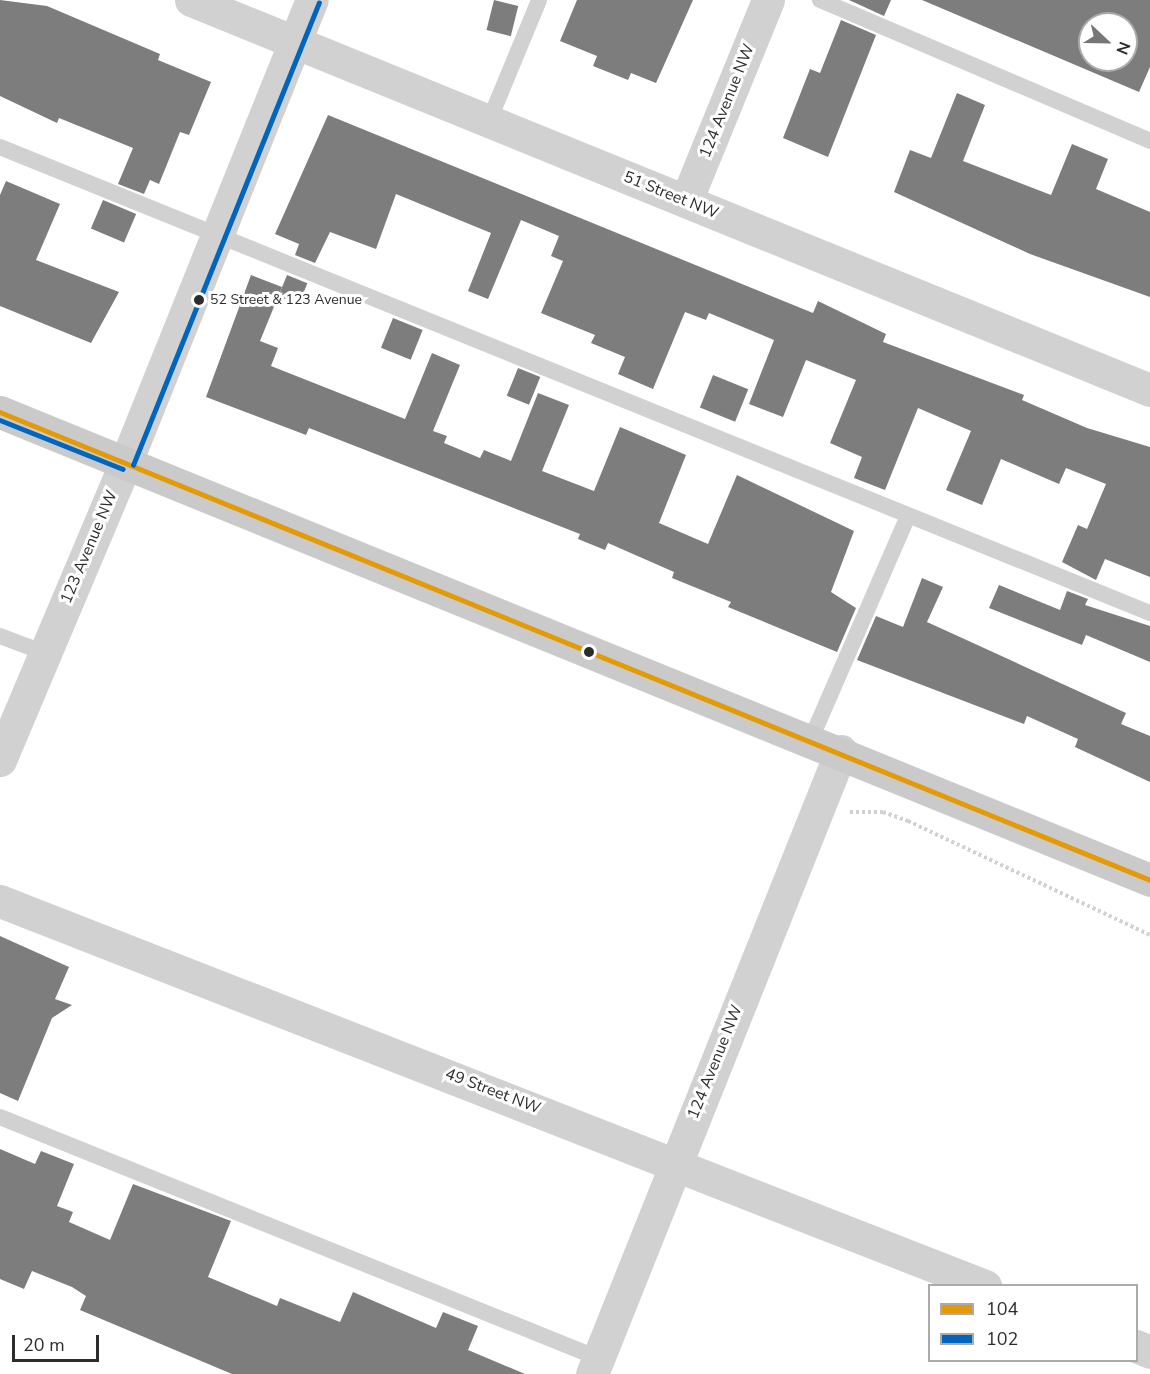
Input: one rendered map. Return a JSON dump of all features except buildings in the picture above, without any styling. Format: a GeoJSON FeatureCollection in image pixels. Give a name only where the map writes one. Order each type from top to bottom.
{"type":"FeatureCollection","features":[{"type":"Feature","properties":{"kind":"main road"},"geometry":{"type":"LineString","coordinates":[[0,412],[841,751],[1150,880]]}},
{"type":"Feature","properties":{"kind":"street","name":"51 Street NW"},"geometry":{"type":"LineString","coordinates":[[191,0],[1150,390]]}},
{"type":"Feature","properties":{"kind":"street","name":"123 Avenue NW"},"geometry":{"type":"LineString","coordinates":[[0,760],[126,462],[312,0]]}},
{"type":"Feature","properties":{"kind":"street","name":"124 Avenue NW"},"geometry":{"type":"LineString","coordinates":[[686,201],[768,0]]}},
{"type":"Feature","properties":{"kind":"street","name":"124 Avenue NW"},"geometry":{"type":"LineString","coordinates":[[595,1366],[675,1161],[841,751]]}},
{"type":"Feature","properties":{"kind":"street","name":"49 Street NW"},"geometry":{"type":"LineString","coordinates":[[0,901],[675,1161],[980,1284]]}},
{"type":"Feature","properties":{"kind":"lane"},"geometry":{"type":"LineString","coordinates":[[489,121],[539,0]]}},
{"type":"Feature","properties":{"kind":"lane"},"geometry":{"type":"LineString","coordinates":[[820,0],[1150,141]]}},
{"type":"Feature","properties":{"kind":"lane"},"geometry":{"type":"LineString","coordinates":[[0,147],[907,518],[1150,614]]}},
{"type":"Feature","properties":{"kind":"lane"},"geometry":{"type":"LineString","coordinates":[[811,739],[907,518]]}},
{"type":"Feature","properties":{"kind":"lane"},"geometry":{"type":"LineString","coordinates":[[0,636],[45,653]]}},
{"type":"Feature","properties":{"kind":"lane"},"geometry":{"type":"LineString","coordinates":[[0,1117],[595,1366]]}},
{"type":"Feature","properties":{"kind":"path"},"geometry":{"type":"LineString","coordinates":[[822,801],[858,815],[883,812],[908,821],[1150,935]]}},
{"type":"Feature","properties":{"kind":"transit line","name":"102"},"geometry":{"type":"LineString","coordinates":[[133,465],[319,3]]}},
{"type":"Feature","properties":{"kind":"transit line","name":"104"},"geometry":{"type":"LineString","coordinates":[[0,412],[1150,880]]}},
{"type":"Feature","properties":{"kind":"transit line","name":"102"},"geometry":{"type":"LineString","coordinates":[[0,420],[123,469]]}},
{"type":"Feature","properties":{"kind":"place","name":"52 Street & 123 Avenue"},"geometry":{"type":"Point","coordinates":[199,300]}}]}
